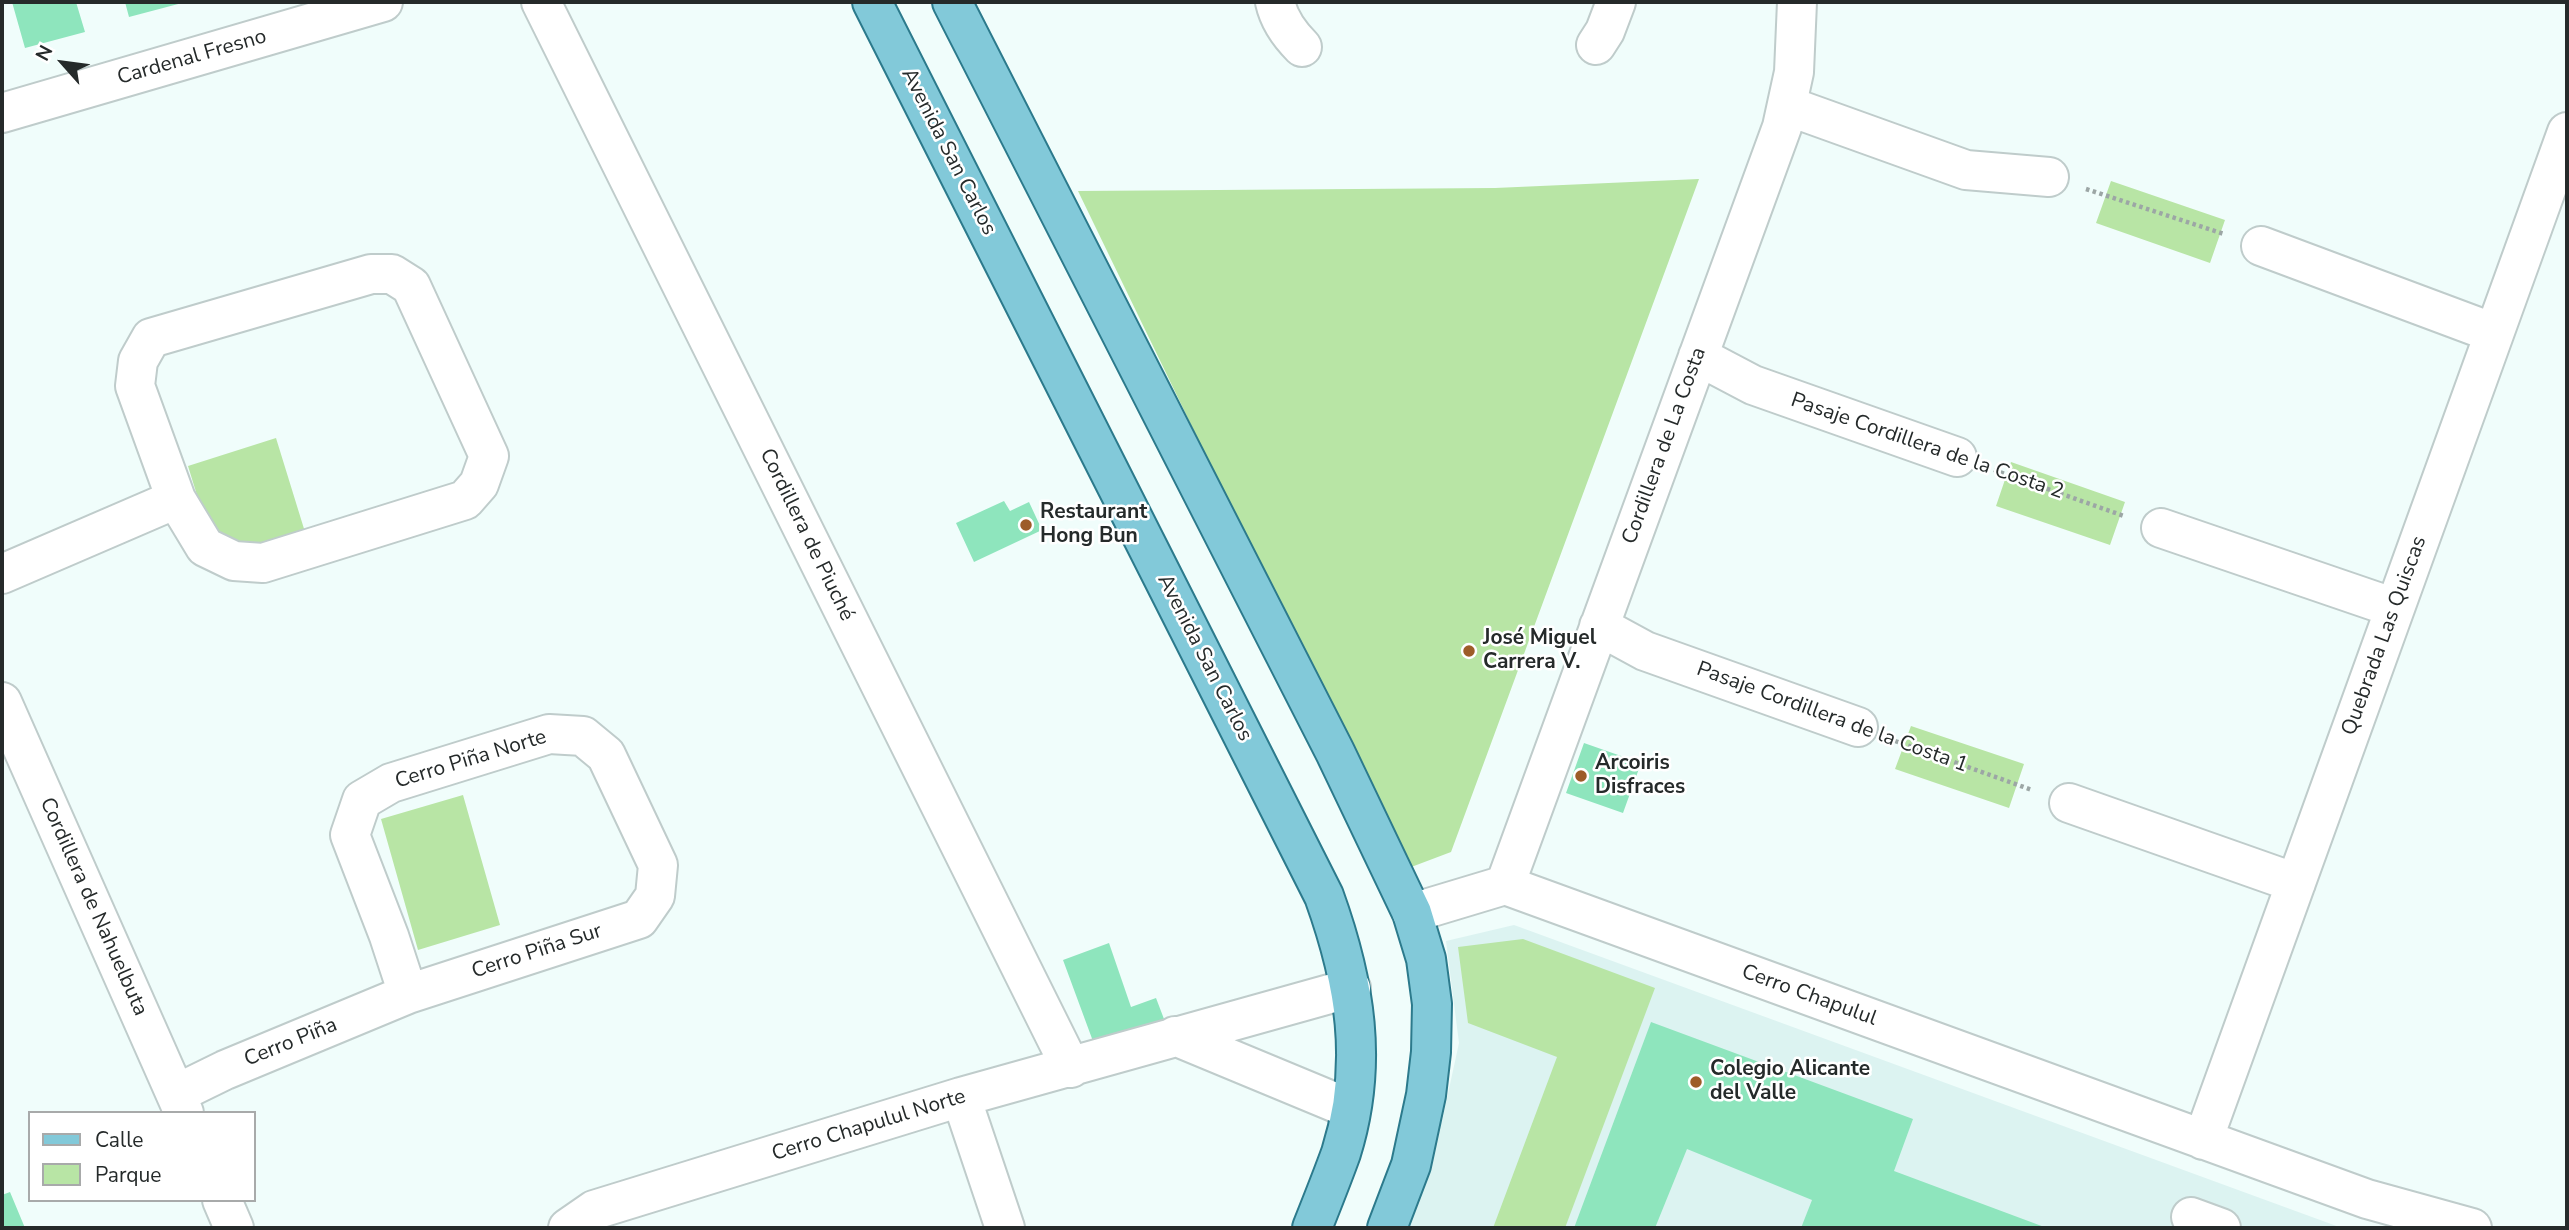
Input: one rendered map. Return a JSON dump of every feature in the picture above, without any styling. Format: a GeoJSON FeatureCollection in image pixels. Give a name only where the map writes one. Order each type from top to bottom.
{"type":"FeatureCollection","features":[{"type":"Feature","properties":{"kind":"main road","name":"Avenida San Carlos"},"geometry":{"type":"LineString","coordinates":[[872,2],[1324,896],[1340,941],[1351,988],[1356,1056],[1351,1110],[1341,1152],[1312,1228]]}},
{"type":"Feature","properties":{"kind":"main road"},"geometry":{"type":"LineString","coordinates":[[952,2],[1335,752],[1412,913],[1426,959],[1432,1004],[1431,1052],[1426,1096],[1411,1165],[1387,1228]]}},
{"type":"Feature","properties":{"kind":"street","name":"Cardenal Fresno"},"geometry":{"type":"LineString","coordinates":[[2,113],[381,2]]}},
{"type":"Feature","properties":{"kind":"street","name":"Cordillera de Piuché"},"geometry":{"type":"LineString","coordinates":[[541,2],[1071,1068]]}},
{"type":"Feature","properties":{"kind":"street"},"geometry":{"type":"LineString","coordinates":[[1275,2],[1282,21],[1302,47]]}},
{"type":"Feature","properties":{"kind":"street"},"geometry":{"type":"LineString","coordinates":[[1596,45],[1605,31],[1616,2]]}},
{"type":"Feature","properties":{"kind":"street","name":"Cordillera de La Costa"},"geometry":{"type":"LineString","coordinates":[[1505,885],[1788,106],[1796,44],[1797,2]]}},
{"type":"Feature","properties":{"kind":"street"},"geometry":{"type":"LineString","coordinates":[[1788,106],[1966,170],[2049,177]]}},
{"type":"Feature","properties":{"kind":"street","name":"Quebrada Las Quiscas"},"geometry":{"type":"LineString","coordinates":[[2203,1140],[2567,132]]}},
{"type":"Feature","properties":{"kind":"street"},"geometry":{"type":"LineString","coordinates":[[2262,246],[2494,333]]}},
{"type":"Feature","properties":{"kind":"street"},"geometry":{"type":"LineString","coordinates":[[371,274],[392,274],[411,286],[489,456],[479,484],[465,499],[263,563],[234,561],[205,547],[176,499],[135,386],[138,361],[151,338],[371,274]]}},
{"type":"Feature","properties":{"kind":"street","name":"Pasaje Cordillera de la Costa 2"},"geometry":{"type":"LineString","coordinates":[[1698,356],[1753,385],[1956,457]]}},
{"type":"Feature","properties":{"kind":"street"},"geometry":{"type":"LineString","coordinates":[[2,574],[176,499]]}},
{"type":"Feature","properties":{"kind":"street"},"geometry":{"type":"LineString","coordinates":[[2161,528],[2395,608]]}},
{"type":"Feature","properties":{"kind":"street","name":"Pasaje Cordillera de la Costa 1"},"geometry":{"type":"LineString","coordinates":[[1599,626],[1645,651],[1858,727]]}},
{"type":"Feature","properties":{"kind":"street","name":"Cordillera de Nahuelbuta"},"geometry":{"type":"LineString","coordinates":[[2,702],[180,1103]]}},
{"type":"Feature","properties":{"kind":"street","name":"Cerro Piña Norte"},"geometry":{"type":"LineString","coordinates":[[408,995],[389,936],[350,835],[362,800],[391,783],[548,734],[583,736],[606,755],[658,865],[655,895]]}},
{"type":"Feature","properties":{"kind":"street"},"geometry":{"type":"LineString","coordinates":[[2069,803],[2296,883]]}},
{"type":"Feature","properties":{"kind":"street"},"geometry":{"type":"LineString","coordinates":[[1412,913],[1505,885]]}},
{"type":"Feature","properties":{"kind":"street","name":"Cerro Chapulul"},"geometry":{"type":"LineString","coordinates":[[1505,885],[2367,1199],[2472,1228]]}},
{"type":"Feature","properties":{"kind":"street","name":"Cerro Piña Sur"},"geometry":{"type":"LineString","coordinates":[[408,995],[639,919],[655,895]]}},
{"type":"Feature","properties":{"kind":"street","name":"Cerro Chapulul Norte"},"geometry":{"type":"LineString","coordinates":[[568,1228],[594,1210],[961,1097],[1351,988]]}},
{"type":"Feature","properties":{"kind":"street","name":"Cerro Piña"},"geometry":{"type":"LineString","coordinates":[[180,1103],[225,1070],[408,995]]}},
{"type":"Feature","properties":{"kind":"street"},"geometry":{"type":"LineString","coordinates":[[1175,1036],[1351,1110]]}},
{"type":"Feature","properties":{"kind":"street"},"geometry":{"type":"LineString","coordinates":[[961,1097],[1005,1228]]}},
{"type":"Feature","properties":{"kind":"street"},"geometry":{"type":"LineString","coordinates":[[223,1202],[234,1228]]}},
{"type":"Feature","properties":{"kind":"path"},"geometry":{"type":"LineString","coordinates":[[2049,177],[2262,246]]}},
{"type":"Feature","properties":{"kind":"path","name":"Pasaje Cordillera de la Costa 2"},"geometry":{"type":"LineString","coordinates":[[1956,457],[2161,528]]}},
{"type":"Feature","properties":{"kind":"path","name":"Pasaje Cordillera de la Costa 1"},"geometry":{"type":"LineString","coordinates":[[1858,727],[2069,803]]}},
{"type":"Feature","properties":{"kind":"shaded area","name":"Colegio Alicante del Valle"},"geometry":{"type":"Polygon","coordinates":[[[1514,925],[2342,1228],[1403,1228],[1442,1121],[1459,1043],[1446,941],[1514,925]]]}},
{"type":"Feature","properties":{"kind":"green space"},"geometry":{"type":"Polygon","coordinates":[[[1699,179],[1451,852],[1406,869],[1078,191],[1495,188],[1699,179]]]}},
{"type":"Feature","properties":{"kind":"green space"},"geometry":{"type":"Polygon","coordinates":[[[2111,181],[2225,220],[2210,263],[2096,223],[2111,181]]]}},
{"type":"Feature","properties":{"kind":"green space"},"geometry":{"type":"Polygon","coordinates":[[[276,438],[305,532],[217,560],[188,466],[276,438]]]}},
{"type":"Feature","properties":{"kind":"green space"},"geometry":{"type":"Polygon","coordinates":[[[2011,462],[2125,502],[2110,545],[1996,506],[2011,462]]]}},
{"type":"Feature","properties":{"kind":"green space"},"geometry":{"type":"Polygon","coordinates":[[[1911,726],[2024,764],[2009,808],[1895,769],[1911,726]]]}},
{"type":"Feature","properties":{"kind":"green space"},"geometry":{"type":"Polygon","coordinates":[[[463,795],[500,925],[418,950],[381,819],[463,795]]]}},
{"type":"Feature","properties":{"kind":"green space"},"geometry":{"type":"Polygon","coordinates":[[[1523,939],[1655,988],[1565,1228],[1493,1228],[1557,1057],[1468,1023],[1458,947],[1523,939]]]}},
{"type":"Feature","properties":{"kind":"building"},"geometry":{"type":"Polygon","coordinates":[[[12,2],[76,2],[85,32],[25,48],[12,2]]]}},
{"type":"Feature","properties":{"kind":"building"},"geometry":{"type":"Polygon","coordinates":[[[125,2],[182,2],[182,3],[129,17],[125,2]]]}},
{"type":"Feature","properties":{"kind":"building"},"geometry":{"type":"Polygon","coordinates":[[[1004,501],[1010,511],[1029,502],[1042,530],[974,562],[956,523],[1004,501]]]}},
{"type":"Feature","properties":{"kind":"building"},"geometry":{"type":"Polygon","coordinates":[[[1584,743],[1641,763],[1623,813],[1566,793],[1584,743]]]}},
{"type":"Feature","properties":{"kind":"building"},"geometry":{"type":"Polygon","coordinates":[[[1109,943],[1131,1007],[1156,998],[1164,1019],[1094,1044],[1063,960],[1109,943]]]}},
{"type":"Feature","properties":{"kind":"building"},"geometry":{"type":"Polygon","coordinates":[[[1651,1022],[1913,1119],[1894,1171],[2047,1228],[1801,1228],[1812,1200],[1687,1149],[1655,1228],[1574,1228],[1651,1022]]]}},
{"type":"Feature","properties":{"kind":"building"},"geometry":{"type":"Polygon","coordinates":[[[10,1192],[25,1228],[2,1228],[2,1195],[10,1192]]]}},
{"type":"Feature","properties":{"kind":"place","name":"Restaurant Hong Bun"},"geometry":{"type":"Point","coordinates":[1026,525]}},
{"type":"Feature","properties":{"kind":"place","name":"José Miguel Carrera V."},"geometry":{"type":"Point","coordinates":[1469,651]}},
{"type":"Feature","properties":{"kind":"place","name":"Arcoiris Disfraces"},"geometry":{"type":"Point","coordinates":[1581,776]}},
{"type":"Feature","properties":{"kind":"place","name":"Colegio Alicante del Valle"},"geometry":{"type":"Point","coordinates":[1696,1082]}}]}
